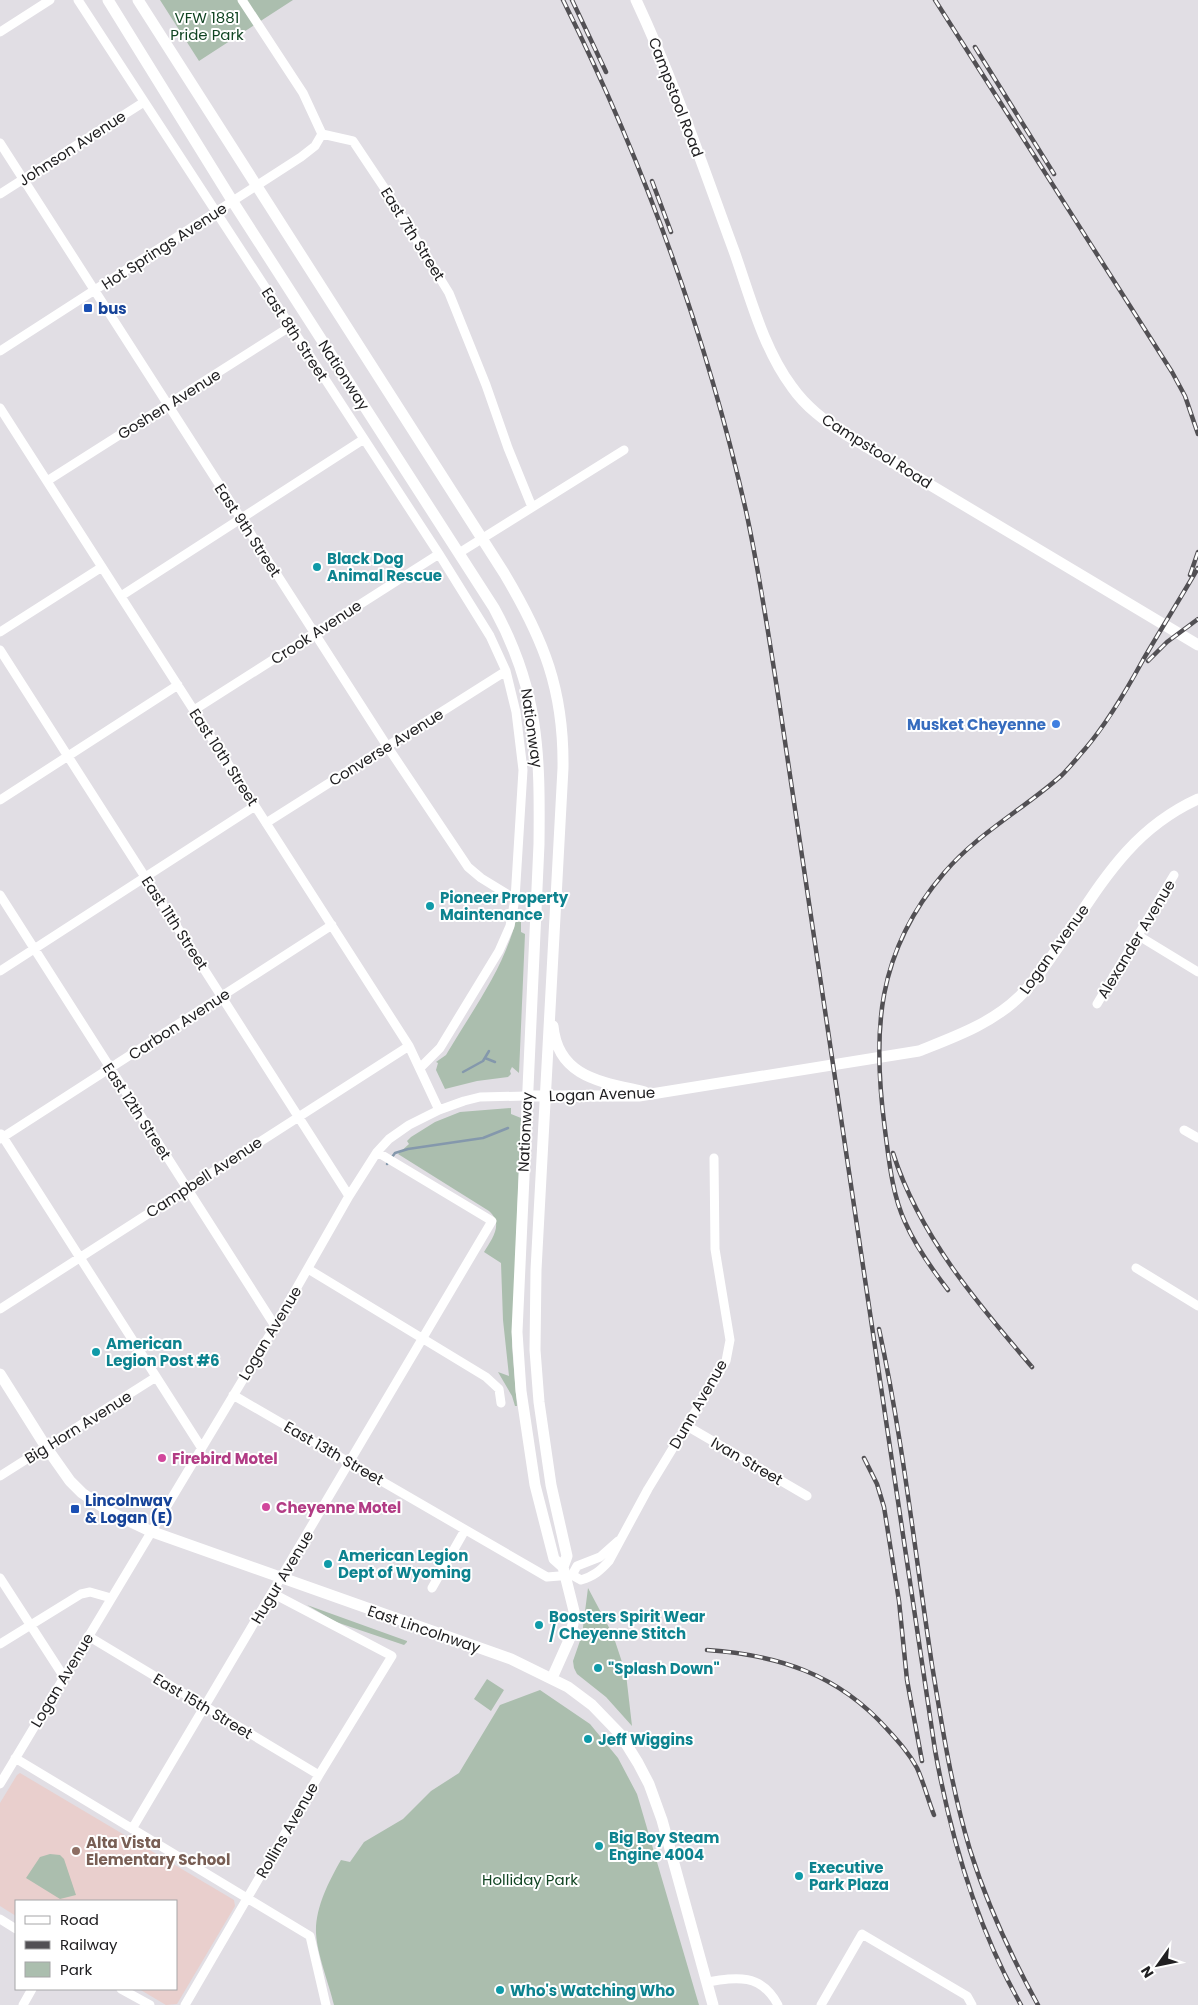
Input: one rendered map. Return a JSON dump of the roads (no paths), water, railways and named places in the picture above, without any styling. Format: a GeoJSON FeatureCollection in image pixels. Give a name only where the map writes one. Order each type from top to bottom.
{"type":"FeatureCollection","features":[{"type":"Feature","properties":{"kind":"main road","name":"Nationway"},"geometry":{"type":"LineString","coordinates":[[108,0],[233,202],[494,608],[509,636],[526,680],[535,724],[539,782],[539,844],[518,1311],[519,1375],[527,1440],[538,1499],[554,1559],[567,1573]]}},
{"type":"Feature","properties":{"kind":"main road","name":"Nationway"},"geometry":{"type":"LineString","coordinates":[[138,0],[482,538],[522,604],[540,640],[554,682],[560,710],[563,768],[536,1270],[536,1364],[548,1468],[555,1508],[567,1556],[567,1573],[573,1604],[573,1624],[569,1640],[552,1678]]}},
{"type":"Feature","properties":{"kind":"main road","name":"Campstool Road"},"geometry":{"type":"LineString","coordinates":[[636,0],[683,112],[768,343],[791,386],[807,405],[845,434],[1198,645]]}},
{"type":"Feature","properties":{"kind":"main road","name":"Logan Avenue"},"geometry":{"type":"LineString","coordinates":[[527,1096],[609,1097],[654,1094],[919,1051],[977,1027],[1020,997],[1045,967],[1110,870],[1127,849],[1164,818],[1198,800]]}},
{"type":"Feature","properties":{"kind":"main road"},"geometry":{"type":"LineString","coordinates":[[550,995],[555,1037],[561,1053],[573,1067],[582,1074],[599,1081],[654,1094]]}},
{"type":"Feature","properties":{"kind":"main road","name":"East Lincolnway"},"geometry":{"type":"LineString","coordinates":[[0,1374],[62,1470],[82,1493],[110,1512],[150,1531],[511,1659],[568,1687],[606,1718],[620,1734],[649,1784],[662,1820],[713,2005]]}},
{"type":"Feature","properties":{"kind":"street"},"geometry":{"type":"LineString","coordinates":[[0,32],[50,0]]}},
{"type":"Feature","properties":{"kind":"street","name":"East 8th Street"},"geometry":{"type":"LineString","coordinates":[[78,0],[438,554],[490,636],[506,671]]}},
{"type":"Feature","properties":{"kind":"street"},"geometry":{"type":"LineString","coordinates":[[242,0],[304,93],[322,134]]}},
{"type":"Feature","properties":{"kind":"street","name":"Johnson Avenue"},"geometry":{"type":"LineString","coordinates":[[0,194],[144,102]]}},
{"type":"Feature","properties":{"kind":"street","name":"Hot Springs Avenue"},"geometry":{"type":"LineString","coordinates":[[0,351],[301,158],[315,146],[322,134]]}},
{"type":"Feature","properties":{"kind":"street","name":"East 7th Street"},"geometry":{"type":"LineString","coordinates":[[322,134],[353,141],[387,192],[449,293],[532,506]]}},
{"type":"Feature","properties":{"kind":"street","name":"East 9th Street"},"geometry":{"type":"LineString","coordinates":[[0,143],[387,746],[468,867],[481,878],[515,899]]}},
{"type":"Feature","properties":{"kind":"street","name":"Goshen Avenue"},"geometry":{"type":"LineString","coordinates":[[47,481],[291,326]]}},
{"type":"Feature","properties":{"kind":"street","name":"East 10th Street"},"geometry":{"type":"LineString","coordinates":[[0,408],[409,1046],[439,1110]]}},
{"type":"Feature","properties":{"kind":"street"},"geometry":{"type":"LineString","coordinates":[[120,596],[364,439]]}},
{"type":"Feature","properties":{"kind":"street"},"geometry":{"type":"LineString","coordinates":[[459,553],[624,450]]}},
{"type":"Feature","properties":{"kind":"street","name":"Crook Avenue"},"geometry":{"type":"LineString","coordinates":[[194,710],[438,554]]}},
{"type":"Feature","properties":{"kind":"street"},"geometry":{"type":"LineString","coordinates":[[0,632],[102,567]]}},
{"type":"Feature","properties":{"kind":"street","name":"East 11th Street"},"geometry":{"type":"LineString","coordinates":[[0,650],[349,1196]]}},
{"type":"Feature","properties":{"kind":"street"},"geometry":{"type":"LineString","coordinates":[[420,1068],[440,1048],[499,951],[510,926],[515,899],[523,770],[516,712],[506,671]]}},
{"type":"Feature","properties":{"kind":"street","name":"Converse Avenue"},"geometry":{"type":"LineString","coordinates":[[266,823],[506,671]]}},
{"type":"Feature","properties":{"kind":"street"},"geometry":{"type":"LineString","coordinates":[[0,800],[178,685]]}},
{"type":"Feature","properties":{"kind":"street"},"geometry":{"type":"LineString","coordinates":[[0,971],[255,806]]}},
{"type":"Feature","properties":{"kind":"street","name":"Alexander Avenue"},"geometry":{"type":"LineString","coordinates":[[1097,1004],[1174,875]]}},
{"type":"Feature","properties":{"kind":"street","name":"East 12th Street"},"geometry":{"type":"LineString","coordinates":[[0,895],[275,1326]]}},
{"type":"Feature","properties":{"kind":"street","name":"Carbon Avenue"},"geometry":{"type":"LineString","coordinates":[[1,1136],[332,925]]}},
{"type":"Feature","properties":{"kind":"street"},"geometry":{"type":"LineString","coordinates":[[1139,936],[1198,972]]}},
{"type":"Feature","properties":{"kind":"street","name":"Campbell Avenue"},"geometry":{"type":"LineString","coordinates":[[0,1309],[409,1046]]}},
{"type":"Feature","properties":{"kind":"street","name":"Logan Avenue"},"geometry":{"type":"LineString","coordinates":[[0,1784],[150,1531],[275,1326],[349,1196],[377,1152],[409,1125],[439,1110],[480,1097],[527,1096]]}},
{"type":"Feature","properties":{"kind":"street"},"geometry":{"type":"LineString","coordinates":[[1184,1130],[1198,1138]]}},
{"type":"Feature","properties":{"kind":"street"},"geometry":{"type":"LineString","coordinates":[[1,1136],[202,1447]]}},
{"type":"Feature","properties":{"kind":"street","name":"Hugur Avenue"},"geometry":{"type":"LineString","coordinates":[[132,1829],[492,1222],[377,1152]]}},
{"type":"Feature","properties":{"kind":"street","name":"Dunn Avenue"},"geometry":{"type":"LineString","coordinates":[[567,1573],[581,1580],[597,1574],[608,1561],[723,1366],[730,1340],[714,1240],[714,1158]]}},
{"type":"Feature","properties":{"kind":"street"},"geometry":{"type":"LineString","coordinates":[[1136,1268],[1198,1306]]}},
{"type":"Feature","properties":{"kind":"street"},"geometry":{"type":"LineString","coordinates":[[308,1269],[423,1337],[496,1384],[499,1389],[501,1403]]}},
{"type":"Feature","properties":{"kind":"street","name":"Big Horn Avenue"},"geometry":{"type":"LineString","coordinates":[[0,1476],[156,1377]]}},
{"type":"Feature","properties":{"kind":"street","name":"East 13th Street"},"geometry":{"type":"LineString","coordinates":[[233,1395],[542,1575],[554,1578],[567,1573]]}},
{"type":"Feature","properties":{"kind":"street","name":"Ivan Street"},"geometry":{"type":"LineString","coordinates":[[687,1426],[807,1496]]}},
{"type":"Feature","properties":{"kind":"street"},"geometry":{"type":"LineString","coordinates":[[432,1588],[466,1530]]}},
{"type":"Feature","properties":{"kind":"street"},"geometry":{"type":"LineString","coordinates":[[567,1573],[577,1566],[600,1556],[620,1539]]}},
{"type":"Feature","properties":{"kind":"street"},"geometry":{"type":"LineString","coordinates":[[0,1578],[64,1677]]}},
{"type":"Feature","properties":{"kind":"street"},"geometry":{"type":"LineString","coordinates":[[0,1644],[80,1594],[90,1592],[111,1598]]}},
{"type":"Feature","properties":{"kind":"street","name":"Rollins Avenue"},"geometry":{"type":"LineString","coordinates":[[185,2005],[319,1775],[392,1656],[272,1593]]}},
{"type":"Feature","properties":{"kind":"street","name":"East 15th Street"},"geometry":{"type":"LineString","coordinates":[[88,1636],[319,1775]]}},
{"type":"Feature","properties":{"kind":"street"},"geometry":{"type":"LineString","coordinates":[[15,1758],[310,1936],[326,2005]]}},
{"type":"Feature","properties":{"kind":"street"},"geometry":{"type":"LineString","coordinates":[[0,1920],[15,1928]]}},
{"type":"Feature","properties":{"kind":"street"},"geometry":{"type":"LineString","coordinates":[[821,2005],[862,1934],[967,1996],[972,2004]]}},
{"type":"Feature","properties":{"kind":"street"},"geometry":{"type":"LineString","coordinates":[[707,1982],[737,1977],[753,1980],[767,1991],[778,2005]]}},
{"type":"Feature","properties":{"kind":"street"},"geometry":{"type":"LineString","coordinates":[[22,2005],[31,1990]]}},
{"type":"Feature","properties":{"kind":"street"},"geometry":{"type":"LineString","coordinates":[[123,1990],[150,2005]]}},
{"type":"Feature","properties":{"kind":"waterway"},"geometry":{"type":"LineString","coordinates":[[463,1072],[483,1061],[489,1051]]}},
{"type":"Feature","properties":{"kind":"waterway"},"geometry":{"type":"LineString","coordinates":[[485,1058],[495,1062]]}},
{"type":"Feature","properties":{"kind":"waterway"},"geometry":{"type":"LineString","coordinates":[[387,1164],[395,1153],[408,1149],[483,1138],[508,1128]]}},
{"type":"Feature","properties":{"kind":"railway"},"geometry":{"type":"LineString","coordinates":[[563,0],[620,124],[670,250],[712,379],[746,511],[780,708],[941,1783],[957,1849],[978,1913],[1005,1975],[1021,2005]]}},
{"type":"Feature","properties":{"kind":"railway"},"geometry":{"type":"LineString","coordinates":[[572,0],[606,72]]}},
{"type":"Feature","properties":{"kind":"railway"},"geometry":{"type":"LineString","coordinates":[[935,0],[1172,372],[1185,396],[1198,434]]}},
{"type":"Feature","properties":{"kind":"railway"},"geometry":{"type":"LineString","coordinates":[[975,47],[1054,174]]}},
{"type":"Feature","properties":{"kind":"railway"},"geometry":{"type":"LineString","coordinates":[[652,181],[671,232]]}},
{"type":"Feature","properties":{"kind":"railway"},"geometry":{"type":"LineString","coordinates":[[1190,575],[1198,552]]}},
{"type":"Feature","properties":{"kind":"railway"},"geometry":{"type":"LineString","coordinates":[[948,1290],[924,1257],[909,1231],[897,1200],[892,1177],[885,1130],[879,1060],[880,1026],[884,994],[892,963],[904,933],[921,903],[944,873],[986,833],[1062,775],[1093,739],[1123,695],[1198,568]]}},
{"type":"Feature","properties":{"kind":"railway"},"geometry":{"type":"LineString","coordinates":[[1148,661],[1167,642],[1198,619]]}},
{"type":"Feature","properties":{"kind":"railway"},"geometry":{"type":"LineString","coordinates":[[893,1153],[904,1183],[934,1240],[971,1293],[1032,1367]]}},
{"type":"Feature","properties":{"kind":"railway"},"geometry":{"type":"LineString","coordinates":[[879,1329],[902,1455],[932,1665],[958,1804],[970,1850],[992,1910],[1018,1968],[1038,2005]]}},
{"type":"Feature","properties":{"kind":"railway"},"geometry":{"type":"LineString","coordinates":[[864,1458],[877,1484],[884,1507],[899,1601],[907,1680],[922,1761]]}},
{"type":"Feature","properties":{"kind":"railway"},"geometry":{"type":"LineString","coordinates":[[707,1650],[758,1657],[782,1663],[827,1681],[848,1694],[887,1729],[910,1757],[917,1768],[934,1815]]}},
{"type":"Feature","properties":{"kind":"place","name":"bus"},"geometry":{"type":"Point","coordinates":[88,308]}},
{"type":"Feature","properties":{"kind":"place","name":"Black Dog Animal Rescue"},"geometry":{"type":"Point","coordinates":[317,567]}},
{"type":"Feature","properties":{"kind":"place","name":"Musket Cheyenne"},"geometry":{"type":"Point","coordinates":[1056,724]}},
{"type":"Feature","properties":{"kind":"place","name":"Pioneer Property Maintenance"},"geometry":{"type":"Point","coordinates":[430,906]}},
{"type":"Feature","properties":{"kind":"place","name":"American Legion Post #6"},"geometry":{"type":"Point","coordinates":[96,1352]}},
{"type":"Feature","properties":{"kind":"place","name":"Firebird Motel"},"geometry":{"type":"Point","coordinates":[162,1458]}},
{"type":"Feature","properties":{"kind":"place","name":"Cheyenne Motel"},"geometry":{"type":"Point","coordinates":[266,1507]}},
{"type":"Feature","properties":{"kind":"place","name":"Lincolnway & Logan (E)"},"geometry":{"type":"Point","coordinates":[75,1509]}},
{"type":"Feature","properties":{"kind":"place","name":"American Legion Dept of Wyoming"},"geometry":{"type":"Point","coordinates":[328,1564]}},
{"type":"Feature","properties":{"kind":"place","name":"Boosters Spirit Wear / Cheyenne Stitch"},"geometry":{"type":"Point","coordinates":[539,1625]}},
{"type":"Feature","properties":{"kind":"place","name":"\"Splash Down\""},"geometry":{"type":"Point","coordinates":[598,1668]}},
{"type":"Feature","properties":{"kind":"place","name":"Jeff Wiggins"},"geometry":{"type":"Point","coordinates":[588,1739]}},
{"type":"Feature","properties":{"kind":"place","name":"Big Boy Steam Engine 4004"},"geometry":{"type":"Point","coordinates":[599,1846]}},
{"type":"Feature","properties":{"kind":"place","name":"Alta Vista Elementary School"},"geometry":{"type":"Point","coordinates":[76,1851]}},
{"type":"Feature","properties":{"kind":"place","name":"Executive Park Plaza"},"geometry":{"type":"Point","coordinates":[799,1876]}},
{"type":"Feature","properties":{"kind":"place","name":"Who's Watching Who"},"geometry":{"type":"Point","coordinates":[500,1990]}},
{"type":"Feature","properties":{"kind":"park label","name":"VFW 1881 Pride Park"},"geometry":{"type":"Point","coordinates":[207,26]}},
{"type":"Feature","properties":{"kind":"park label","name":"Holliday Park"},"geometry":{"type":"Point","coordinates":[530,1879]}}]}
